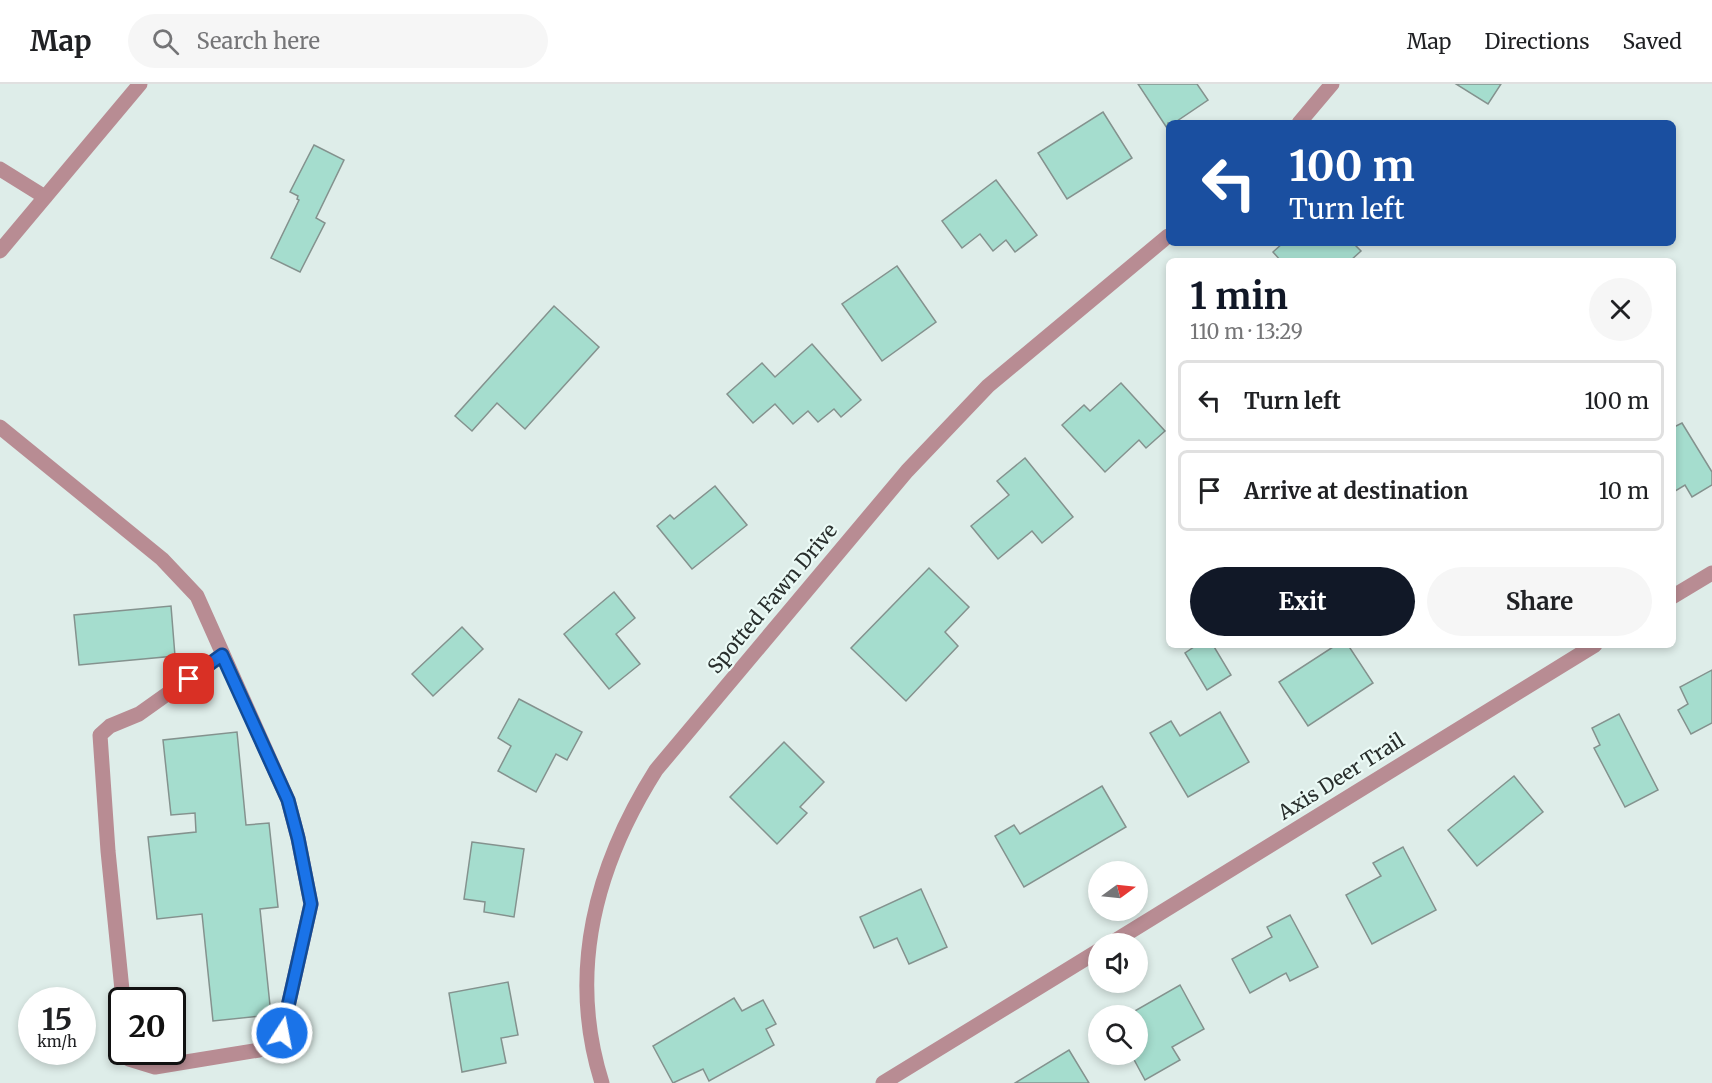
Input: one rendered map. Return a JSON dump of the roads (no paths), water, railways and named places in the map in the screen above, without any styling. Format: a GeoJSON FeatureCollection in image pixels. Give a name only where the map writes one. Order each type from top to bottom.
{"type":"FeatureCollection","features":[{"type":"Feature","properties":{"kind":"street"},"geometry":{"type":"LineString","coordinates":[[0,251],[140,84]]}},
{"type":"Feature","properties":{"kind":"street"},"geometry":{"type":"LineString","coordinates":[[1302,120],[1332,84]]}},
{"type":"Feature","properties":{"kind":"street"},"geometry":{"type":"LineString","coordinates":[[0,169],[45,197]]}},
{"type":"Feature","properties":{"kind":"street","name":"Spotted Fawn Drive"},"geometry":{"type":"LineString","coordinates":[[602,1083],[588,1006],[590,938],[598,893],[613,850],[631,809],[656,770],[906,471],[988,386],[1166,238]]}},
{"type":"Feature","properties":{"kind":"street"},"geometry":{"type":"LineString","coordinates":[[0,427],[162,559],[197,596],[288,800],[311,904],[282,1033],[259,1050],[186,1062]]}},
{"type":"Feature","properties":{"kind":"street"},"geometry":{"type":"LineString","coordinates":[[1676,595],[1712,573]]}},
{"type":"Feature","properties":{"kind":"street","name":"Axis Deer Trail"},"geometry":{"type":"LineString","coordinates":[[1128,933],[1589,648]]}},
{"type":"Feature","properties":{"kind":"street"},"geometry":{"type":"LineString","coordinates":[[122,987],[108,850],[100,735],[110,726],[139,714],[222,655]]}},
{"type":"Feature","properties":{"kind":"street"},"geometry":{"type":"LineString","coordinates":[[883,1083],[1088,957]]}},
{"type":"Feature","properties":{"kind":"street"},"geometry":{"type":"LineString","coordinates":[[148,1065],[155,1067],[167,1065]]}}]}
